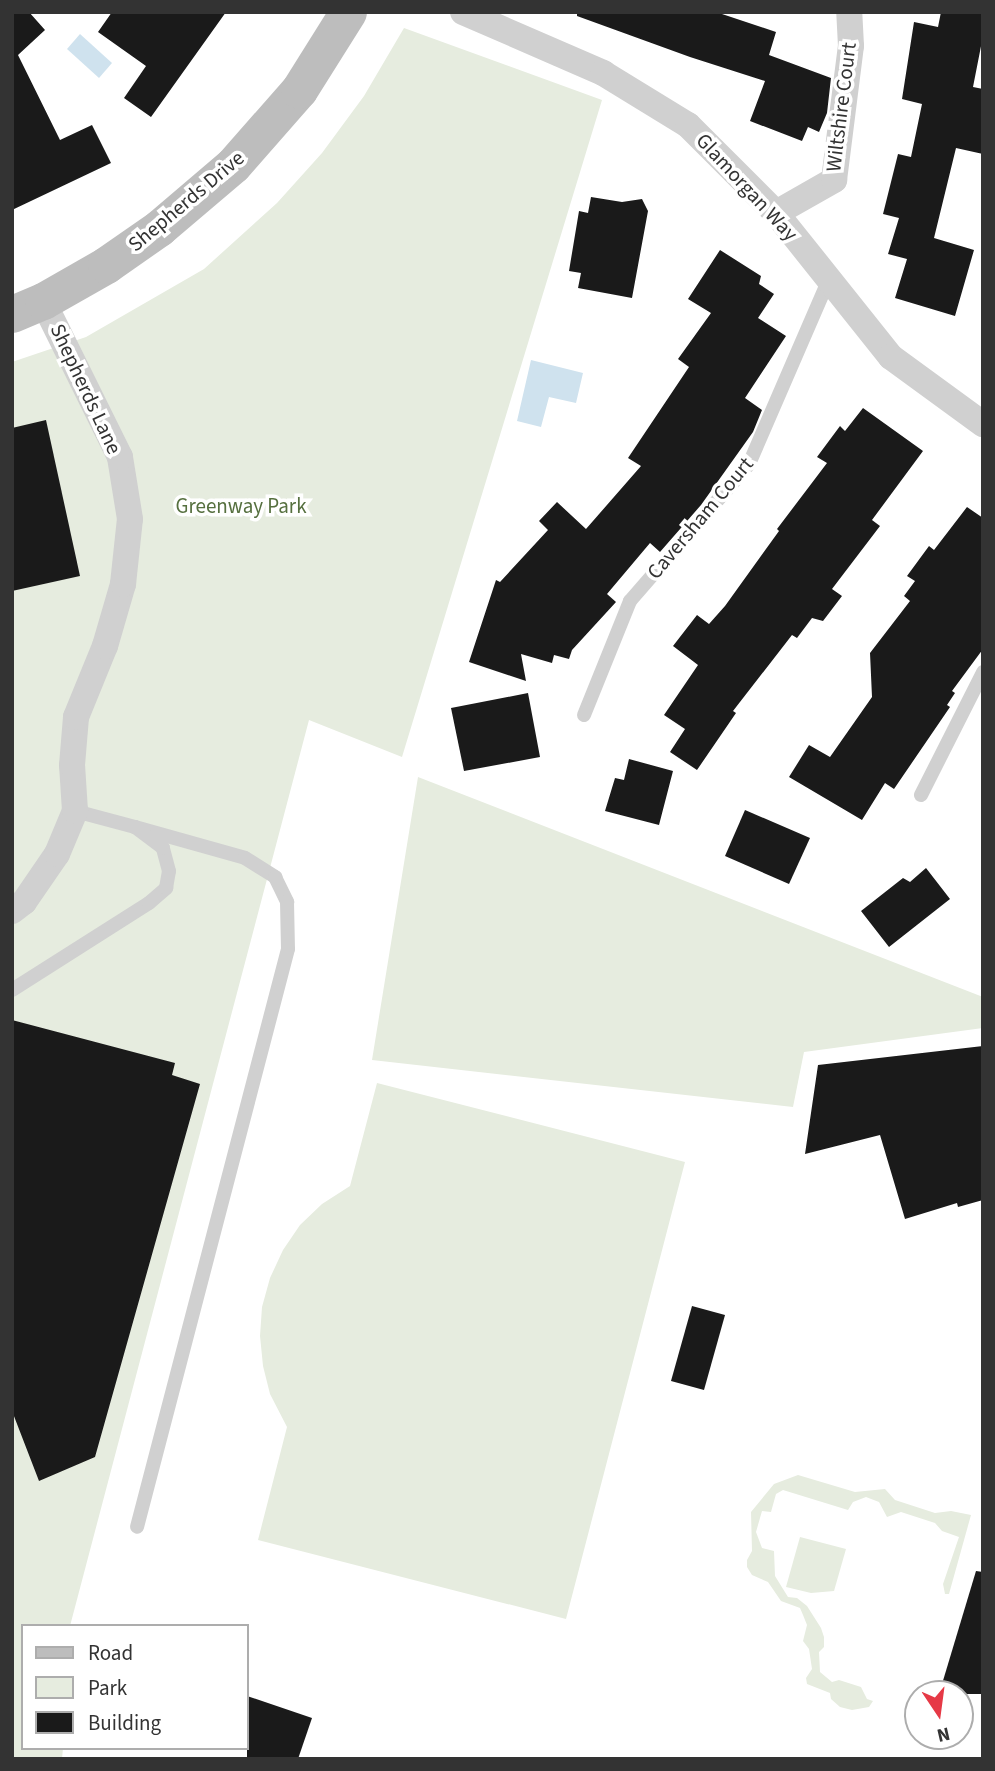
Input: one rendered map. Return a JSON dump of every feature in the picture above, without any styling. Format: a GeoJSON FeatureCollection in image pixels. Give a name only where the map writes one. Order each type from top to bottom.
{"type":"FeatureCollection","features":[{"type":"Feature","properties":{"kind":"main road","name":"Shepherds Drive"},"geometry":{"type":"LineString","coordinates":[[28,308],[106,265],[159,228],[233,165],[299,90],[348,12]]}},
{"type":"Feature","properties":{"kind":"street","name":"Glamorgan Way"},"geometry":{"type":"LineString","coordinates":[[463,12],[603,73],[688,125],[776,213],[891,357],[983,424]]}},
{"type":"Feature","properties":{"kind":"street","name":"Wiltshire Court"},"geometry":{"type":"LineString","coordinates":[[776,213],[834,180],[851,46],[849,12]]}},
{"type":"Feature","properties":{"kind":"street","name":"Shepherds Lane"},"geometry":{"type":"LineString","coordinates":[[12,911],[24,902],[57,854],[75,811],[72,765],[76,717],[105,646],[122,584],[130,519],[120,457],[28,308]]}},
{"type":"Feature","properties":{"kind":"lane","name":"Caversham Court"},"geometry":{"type":"LineString","coordinates":[[584,715],[630,601],[749,464],[829,279]]}},
{"type":"Feature","properties":{"kind":"lane"},"geometry":{"type":"LineString","coordinates":[[921,795],[983,672]]}},
{"type":"Feature","properties":{"kind":"lane"},"geometry":{"type":"LineString","coordinates":[[75,811],[245,858],[275,877],[286,902],[288,949],[137,1527]]}},
{"type":"Feature","properties":{"kind":"lane"},"geometry":{"type":"LineString","coordinates":[[12,990],[149,903],[166,888],[170,871],[163,848],[135,827]]}},
{"type":"Feature","properties":{"kind":"green space","name":"Greenway Park"},"geometry":{"type":"Polygon","coordinates":[[[404,28],[602,100],[402,757],[309,720],[71,1624],[21,1624],[21,1750],[63,1750],[62,1759],[12,1759],[12,362],[86,337],[204,269],[277,203],[322,153],[364,96],[404,28]]]}},
{"type":"Feature","properties":{"kind":"green space"},"geometry":{"type":"Polygon","coordinates":[[[418,777],[983,997],[983,1028],[804,1052],[793,1107],[372,1060],[418,777]]]}},
{"type":"Feature","properties":{"kind":"green space"},"geometry":{"type":"Polygon","coordinates":[[[377,1083],[685,1162],[566,1619],[258,1540],[287,1427],[270,1394],[263,1366],[260,1336],[262,1307],[270,1278],[283,1250],[300,1225],[322,1204],[350,1186],[377,1083]]]}},
{"type":"Feature","properties":{"kind":"green space"},"geometry":{"type":"Polygon","coordinates":[[[798,1475],[855,1492],[885,1489],[895,1500],[935,1513],[951,1511],[971,1515],[949,1594],[945,1594],[943,1584],[959,1537],[942,1531],[935,1523],[901,1512],[887,1517],[879,1502],[866,1497],[853,1502],[848,1510],[783,1490],[776,1494],[771,1512],[762,1511],[756,1532],[762,1548],[774,1551],[775,1576],[788,1597],[797,1598],[807,1606],[821,1628],[824,1647],[819,1652],[820,1672],[832,1682],[839,1680],[861,1687],[867,1699],[873,1701],[869,1707],[852,1710],[840,1707],[831,1699],[830,1693],[807,1684],[806,1678],[812,1669],[809,1649],[803,1641],[807,1625],[800,1608],[781,1601],[768,1582],[752,1575],[747,1567],[752,1551],[751,1512],[774,1484],[798,1475]]]}},
{"type":"Feature","properties":{"kind":"green space"},"geometry":{"type":"Polygon","coordinates":[[[800,1537],[846,1549],[834,1591],[811,1593],[786,1587],[800,1537]]]}},
{"type":"Feature","properties":{"kind":"water"},"geometry":{"type":"Polygon","coordinates":[[[80,34],[112,63],[99,78],[67,49],[80,34]]]}},
{"type":"Feature","properties":{"kind":"water"},"geometry":{"type":"Polygon","coordinates":[[[531,360],[583,373],[576,403],[549,397],[541,427],[517,421],[531,360]]]}},
{"type":"Feature","properties":{"kind":"building"},"geometry":{"type":"Polygon","coordinates":[[[12,12],[29,12],[45,30],[18,55],[60,140],[92,125],[111,163],[12,210],[12,12]]]}},
{"type":"Feature","properties":{"kind":"building"},"geometry":{"type":"Polygon","coordinates":[[[112,12],[226,12],[151,117],[124,98],[146,66],[98,32],[112,12]]]}},
{"type":"Feature","properties":{"kind":"building"},"geometry":{"type":"Polygon","coordinates":[[[577,12],[716,12],[776,32],[769,55],[831,78],[827,113],[819,132],[808,127],[802,141],[750,121],[765,81],[577,16],[577,12]]]}},
{"type":"Feature","properties":{"kind":"building"},"geometry":{"type":"Polygon","coordinates":[[[941,12],[983,12],[983,36],[973,87],[983,89],[983,154],[956,148],[934,238],[974,250],[955,316],[895,298],[907,259],[888,254],[899,218],[883,214],[898,154],[911,157],[922,104],[902,99],[914,22],[938,27],[941,12]]]}},
{"type":"Feature","properties":{"kind":"building"},"geometry":{"type":"Polygon","coordinates":[[[591,197],[622,202],[642,199],[648,211],[632,298],[578,288],[581,273],[569,271],[579,211],[588,213],[591,197]]]}},
{"type":"Feature","properties":{"kind":"building"},"geometry":{"type":"Polygon","coordinates":[[[720,250],[761,276],[759,284],[774,294],[758,318],[786,336],[745,398],[762,410],[753,432],[701,505],[660,552],[650,543],[607,594],[616,602],[572,650],[569,659],[554,655],[552,663],[521,654],[526,681],[469,662],[496,580],[500,582],[548,530],[539,521],[557,502],[586,529],[641,466],[628,458],[689,367],[678,359],[711,313],[688,299],[720,250]]]}},
{"type":"Feature","properties":{"kind":"building"},"geometry":{"type":"Polygon","coordinates":[[[863,408],[923,451],[872,520],[880,526],[832,589],[842,596],[823,621],[812,618],[797,638],[792,635],[733,711],[736,713],[697,770],[670,752],[685,729],[664,715],[698,665],[673,646],[697,615],[709,624],[725,606],[779,531],[777,529],[827,463],[817,457],[840,426],[845,431],[863,408]]]}},
{"type":"Feature","properties":{"kind":"building"},"geometry":{"type":"Polygon","coordinates":[[[46,420],[80,576],[12,591],[12,428],[46,420]]]}},
{"type":"Feature","properties":{"kind":"building"},"geometry":{"type":"Polygon","coordinates":[[[967,507],[983,518],[983,649],[952,691],[955,693],[947,705],[950,707],[894,789],[885,783],[862,820],[789,777],[809,745],[830,757],[872,697],[870,653],[910,601],[904,596],[915,581],[907,576],[929,546],[934,550],[967,507]]]}},
{"type":"Feature","properties":{"kind":"building"},"geometry":{"type":"Polygon","coordinates":[[[528,693],[540,757],[464,771],[451,708],[528,693]]]}},
{"type":"Feature","properties":{"kind":"building"},"geometry":{"type":"Polygon","coordinates":[[[629,759],[673,771],[659,825],[605,811],[615,778],[624,780],[629,759]]]}},
{"type":"Feature","properties":{"kind":"building"},"geometry":{"type":"Polygon","coordinates":[[[745,810],[810,838],[789,884],[725,856],[745,810]]]}},
{"type":"Feature","properties":{"kind":"building"},"geometry":{"type":"Polygon","coordinates":[[[926,868],[950,899],[889,947],[861,911],[903,878],[910,882],[926,868]]]}},
{"type":"Feature","properties":{"kind":"building"},"geometry":{"type":"Polygon","coordinates":[[[12,1020],[175,1063],[172,1075],[200,1084],[95,1457],[39,1481],[12,1411],[12,1020]]]}},
{"type":"Feature","properties":{"kind":"building"},"geometry":{"type":"Polygon","coordinates":[[[983,1046],[983,1200],[958,1207],[957,1203],[905,1219],[880,1135],[805,1154],[818,1065],[983,1046]]]}},
{"type":"Feature","properties":{"kind":"building"},"geometry":{"type":"Polygon","coordinates":[[[692,1306],[725,1315],[704,1390],[671,1381],[692,1306]]]}},
{"type":"Feature","properties":{"kind":"building"},"geometry":{"type":"Polygon","coordinates":[[[976,1571],[983,1572],[983,1694],[974,1694],[974,1680],[943,1680],[976,1571]]]}},
{"type":"Feature","properties":{"kind":"building"},"geometry":{"type":"Polygon","coordinates":[[[248,1696],[312,1718],[298,1759],[247,1759],[248,1696]]]}}]}
